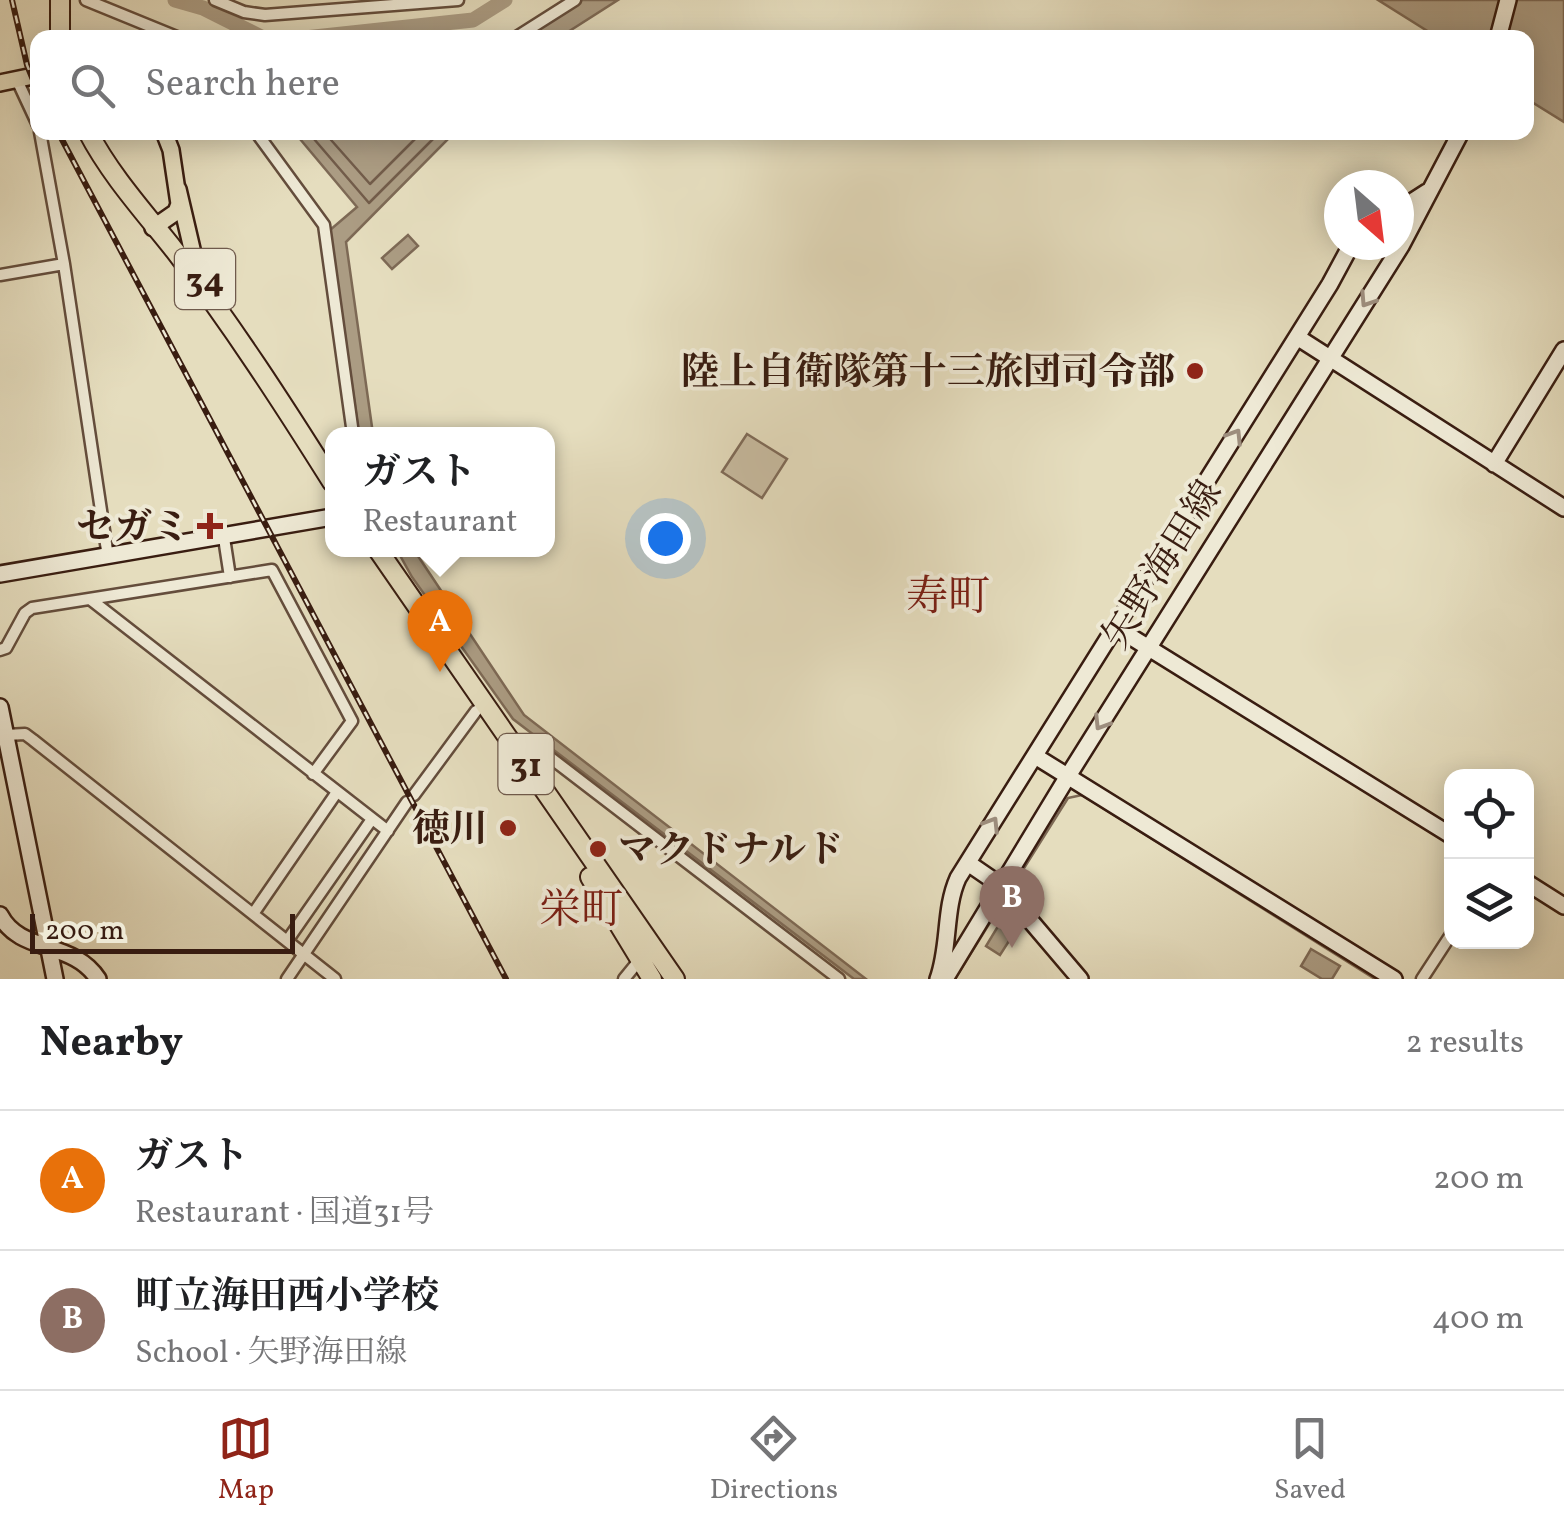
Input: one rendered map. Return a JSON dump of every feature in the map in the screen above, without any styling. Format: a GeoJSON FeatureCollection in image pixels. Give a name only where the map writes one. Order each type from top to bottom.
{"type":"FeatureCollection","features":[{"type":"Feature","properties":{"kind":"highway"},"geometry":{"type":"LineString","coordinates":[[60,0],[60,30]]}},
{"type":"Feature","properties":{"kind":"highway"},"geometry":{"type":"LineString","coordinates":[[94,140],[254,361],[325,471]]}},
{"type":"Feature","properties":{"kind":"highway"},"geometry":{"type":"LineString","coordinates":[[154,228],[166,254],[250,370],[325,489]]}},
{"type":"Feature","properties":{"kind":"highway","name":"31"},"geometry":{"type":"LineString","coordinates":[[371,557],[476,710],[533,775],[646,954],[652,979]]}},
{"type":"Feature","properties":{"kind":"highway","name":"31"},"geometry":{"type":"LineString","coordinates":[[383,557],[598,890],[646,954],[674,979]]}},
{"type":"Feature","properties":{"kind":"highway"},"geometry":{"type":"LineString","coordinates":[[646,954],[662,979]]}},
{"type":"Feature","properties":{"kind":"main road","name":"34"},"geometry":{"type":"LineString","coordinates":[[167,140],[196,266],[254,361]]}},
{"type":"Feature","properties":{"kind":"main road","name":"34"},"geometry":{"type":"LineString","coordinates":[[154,228],[176,212],[178,188]]}},
{"type":"Feature","properties":{"kind":"street"},"geometry":{"type":"LineString","coordinates":[[86,0],[159,30]]}},
{"type":"Feature","properties":{"kind":"street"},"geometry":{"type":"LineString","coordinates":[[215,0],[265,15],[365,3],[458,0]]}},
{"type":"Feature","properties":{"kind":"street"},"geometry":{"type":"LineString","coordinates":[[528,30],[575,0]]}},
{"type":"Feature","properties":{"kind":"street"},"geometry":{"type":"LineString","coordinates":[[1500,30],[1508,0]]}},
{"type":"Feature","properties":{"kind":"street"},"geometry":{"type":"LineString","coordinates":[[8,82],[30,114]]}},
{"type":"Feature","properties":{"kind":"street"},"geometry":{"type":"LineString","coordinates":[[41,140],[108,557]]}},
{"type":"Feature","properties":{"kind":"street"},"geometry":{"type":"LineString","coordinates":[[262,140],[324,225],[352,427]]}},
{"type":"Feature","properties":{"kind":"street","name":"矢野海田線"},"geometry":{"type":"LineString","coordinates":[[942,979],[1401,246],[1457,140]]}},
{"type":"Feature","properties":{"kind":"street","name":"矢野海田線"},"geometry":{"type":"LineString","coordinates":[[1414,201],[1438,178]]}},
{"type":"Feature","properties":{"kind":"street","name":"矢野海田線"},"geometry":{"type":"LineString","coordinates":[[942,979],[952,893],[968,863],[1342,260]]}},
{"type":"Feature","properties":{"kind":"street"},"geometry":{"type":"LineString","coordinates":[[0,275],[64,264]]}},
{"type":"Feature","properties":{"kind":"street"},"geometry":{"type":"LineString","coordinates":[[1297,337],[1564,508]]}},
{"type":"Feature","properties":{"kind":"street"},"geometry":{"type":"LineString","coordinates":[[1494,464],[1564,350]]}},
{"type":"Feature","properties":{"kind":"street"},"geometry":{"type":"LineString","coordinates":[[0,574],[325,518]]}},
{"type":"Feature","properties":{"kind":"street"},"geometry":{"type":"LineString","coordinates":[[224,538],[230,576]]}},
{"type":"Feature","properties":{"kind":"street"},"geometry":{"type":"LineString","coordinates":[[0,650],[6,648],[25,613],[32,608],[272,570],[352,721],[314,774]]}},
{"type":"Feature","properties":{"kind":"street"},"geometry":{"type":"LineString","coordinates":[[90,599],[388,831]]}},
{"type":"Feature","properties":{"kind":"street"},"geometry":{"type":"LineString","coordinates":[[1116,627],[1444,831]]}},
{"type":"Feature","properties":{"kind":"street"},"geometry":{"type":"LineString","coordinates":[[0,706],[55,979]]}},
{"type":"Feature","properties":{"kind":"street"},"geometry":{"type":"LineString","coordinates":[[287,979],[476,710]]}},
{"type":"Feature","properties":{"kind":"street"},"geometry":{"type":"LineString","coordinates":[[6,735],[25,734],[34,740],[335,979]]}},
{"type":"Feature","properties":{"kind":"street"},"geometry":{"type":"LineString","coordinates":[[512,753],[532,746],[552,759],[839,979]]}},
{"type":"Feature","properties":{"kind":"street"},"geometry":{"type":"LineString","coordinates":[[1035,756],[1394,979]]}},
{"type":"Feature","properties":{"kind":"street"},"geometry":{"type":"LineString","coordinates":[[533,775],[538,764],[552,759]]}},
{"type":"Feature","properties":{"kind":"street"},"geometry":{"type":"LineString","coordinates":[[253,914],[337,792]]}},
{"type":"Feature","properties":{"kind":"street"},"geometry":{"type":"LineString","coordinates":[[287,941],[372,819]]}},
{"type":"Feature","properties":{"kind":"street"},"geometry":{"type":"LineString","coordinates":[[968,863],[1000,884],[1080,979]]}},
{"type":"Feature","properties":{"kind":"street"},"geometry":{"type":"LineString","coordinates":[[1534,887],[1564,906]]}},
{"type":"Feature","properties":{"kind":"street"},"geometry":{"type":"LineString","coordinates":[[0,915],[13,932],[27,940],[84,961],[98,979]]}},
{"type":"Feature","properties":{"kind":"street"},"geometry":{"type":"LineString","coordinates":[[1422,979],[1444,945]]}},
{"type":"Feature","properties":{"kind":"street"},"geometry":{"type":"LineString","coordinates":[[624,979],[646,954]]}},
{"type":"Feature","properties":{"kind":"shaded area"},"geometry":{"type":"Polygon","coordinates":[[[747,434],[787,459],[762,498],[722,472],[747,434]]]}},
{"type":"Feature","properties":{"kind":"water"},"geometry":{"type":"Polygon","coordinates":[[[582,0],[618,0],[571,30],[537,30],[582,0]]]}},
{"type":"Feature","properties":{"kind":"water"},"geometry":{"type":"Polygon","coordinates":[[[1378,0],[1564,0],[1564,122],[1534,103],[1534,30],[1426,30],[1378,0]]]}},
{"type":"Feature","properties":{"kind":"water"},"geometry":{"type":"Polygon","coordinates":[[[301,140],[447,140],[346,242],[372,427],[358,427],[330,230],[357,207],[301,140]]]}},
{"type":"Feature","properties":{"kind":"water"},"geometry":{"type":"Polygon","coordinates":[[[408,235],[418,246],[392,269],[382,258],[408,235]]]}},
{"type":"Feature","properties":{"kind":"water"},"geometry":{"type":"Polygon","coordinates":[[[401,557],[419,557],[524,715],[866,979],[854,979],[513,719],[401,557]]]}},
{"type":"Feature","properties":{"kind":"water"},"geometry":{"type":"Polygon","coordinates":[[[1003,918],[1018,927],[1000,955],[986,946],[1003,918]]]}},
{"type":"Feature","properties":{"kind":"water"},"geometry":{"type":"Polygon","coordinates":[[[1311,949],[1340,966],[1332,979],[1322,979],[1301,966],[1311,949]]]}},
{"type":"Feature","properties":{"kind":"waterway"},"geometry":{"type":"LineString","coordinates":[[175,0],[203,8],[247,30]]}},
{"type":"Feature","properties":{"kind":"waterway"},"geometry":{"type":"LineString","coordinates":[[380,30],[473,20],[505,0]]}},
{"type":"Feature","properties":{"kind":"waterway"},"geometry":{"type":"LineString","coordinates":[[1011,889],[1068,798],[1082,795],[1375,979]]}},
{"type":"Feature","properties":{"kind":"waterway"},"geometry":{"type":"LineString","coordinates":[[955,979],[994,916]]}},
{"type":"Feature","properties":{"kind":"railway"},"geometry":{"type":"LineString","coordinates":[[12,0],[30,72]]}},
{"type":"Feature","properties":{"kind":"railway"},"geometry":{"type":"LineString","coordinates":[[62,140],[506,979]]}},
{"type":"Feature","properties":{"kind":"place","name":"陸上自衛隊第十三旅団司令部"},"geometry":{"type":"Point","coordinates":[1195,371]}},
{"type":"Feature","properties":{"kind":"place","name":"セガミ"},"geometry":{"type":"Point","coordinates":[210,526]}},
{"type":"Feature","properties":{"kind":"place","name":"ガスト"},"geometry":{"type":"Point","coordinates":[440,672]}},
{"type":"Feature","properties":{"kind":"place","name":"徳川"},"geometry":{"type":"Point","coordinates":[508,828]}},
{"type":"Feature","properties":{"kind":"place","name":"マクドナルド"},"geometry":{"type":"Point","coordinates":[598,849]}},
{"type":"Feature","properties":{"kind":"place","name":"町立海田西小学校"},"geometry":{"type":"Point","coordinates":[1012,948]}},
{"type":"Feature","properties":{"kind":"district","name":"寿町"},"geometry":{"type":"Point","coordinates":[948,595]}},
{"type":"Feature","properties":{"kind":"district","name":"栄町"},"geometry":{"type":"Point","coordinates":[581,908]}}]}
